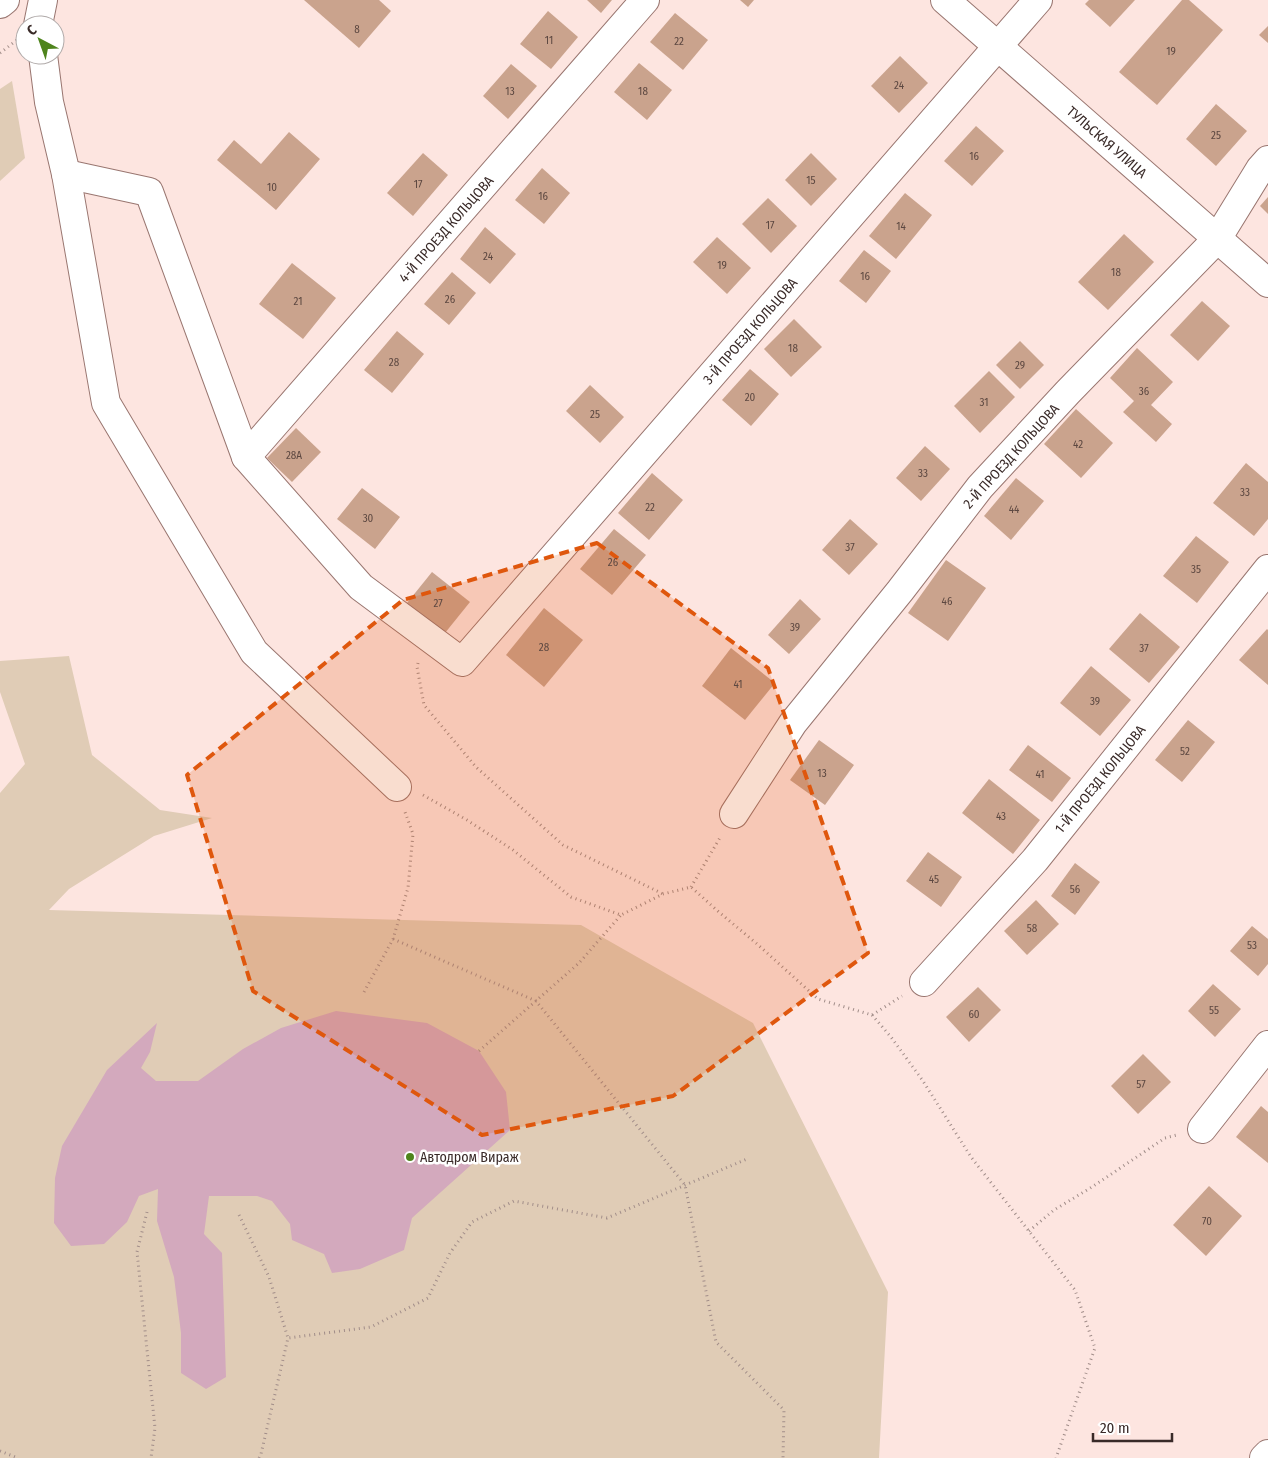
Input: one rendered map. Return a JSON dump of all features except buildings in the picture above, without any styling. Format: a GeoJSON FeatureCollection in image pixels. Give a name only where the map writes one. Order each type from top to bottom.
{"type":"FeatureCollection","features":[{"type":"Feature","properties":{"kind":"street"},"geometry":{"type":"LineString","coordinates":[[0,4],[5,0]]}},
{"type":"Feature","properties":{"kind":"street"},"geometry":{"type":"LineString","coordinates":[[36,15],[43,0]]}},
{"type":"Feature","properties":{"kind":"street","name":"4-Й ПРОЕЗД КОЛЬЦОВА"},"geometry":{"type":"LineString","coordinates":[[246,457],[645,0]]}},
{"type":"Feature","properties":{"kind":"street","name":"ТУЛЬСКАЯ УЛИЦА"},"geometry":{"type":"LineString","coordinates":[[945,0],[1268,283]]}},
{"type":"Feature","properties":{"kind":"street","name":"3-Й ПРОЕЗД КОЛЬЦОВА"},"geometry":{"type":"LineString","coordinates":[[427,636],[462,662],[1038,0]]}},
{"type":"Feature","properties":{"kind":"street"},"geometry":{"type":"LineString","coordinates":[[44,65],[49,102],[66,174],[106,403],[254,652],[397,787]]}},
{"type":"Feature","properties":{"kind":"street","name":"2-Й ПРОЕЗД КОЛЬЦОВА"},"geometry":{"type":"LineString","coordinates":[[734,814],[793,723],[900,591],[980,487],[1068,392],[1217,238],[1260,169],[1268,160]]}},
{"type":"Feature","properties":{"kind":"street"},"geometry":{"type":"LineString","coordinates":[[66,174],[149,192],[246,457],[361,587],[427,636]]}},
{"type":"Feature","properties":{"kind":"street","name":"1-Й ПРОЕЗД КОЛЬЦОВА"},"geometry":{"type":"LineString","coordinates":[[924,982],[1035,860],[1268,569]]}},
{"type":"Feature","properties":{"kind":"street"},"geometry":{"type":"LineString","coordinates":[[1202,1129],[1268,1045]]}},
{"type":"Feature","properties":{"kind":"street"},"geometry":{"type":"LineString","coordinates":[[1264,1458],[1268,1454]]}},
{"type":"Feature","properties":{"kind":"path"},"geometry":{"type":"LineString","coordinates":[[0,54],[15,43]]}},
{"type":"Feature","properties":{"kind":"path"},"geometry":{"type":"LineString","coordinates":[[427,636],[417,667],[424,705],[476,768],[563,845],[663,894]]}},
{"type":"Feature","properties":{"kind":"path"},"geometry":{"type":"LineString","coordinates":[[364,992],[393,939],[408,888],[413,834],[397,787]]}},
{"type":"Feature","properties":{"kind":"path"},"geometry":{"type":"LineString","coordinates":[[397,787],[420,794],[467,820],[513,850],[571,897],[621,915]]}},
{"type":"Feature","properties":{"kind":"path"},"geometry":{"type":"LineString","coordinates":[[479,1051],[579,963],[621,915],[663,894],[691,887],[734,814]]}},
{"type":"Feature","properties":{"kind":"path"},"geometry":{"type":"LineString","coordinates":[[691,887],[756,942],[818,999],[872,1015],[923,1081],[971,1157],[1075,1290],[1095,1348],[1056,1458]]}},
{"type":"Feature","properties":{"kind":"path"},"geometry":{"type":"LineString","coordinates":[[393,939],[536,1001],[685,1185],[716,1342],[784,1410],[783,1458]]}},
{"type":"Feature","properties":{"kind":"path"},"geometry":{"type":"LineString","coordinates":[[872,1015],[924,982]]}},
{"type":"Feature","properties":{"kind":"path"},"geometry":{"type":"LineString","coordinates":[[1029,1231],[1054,1210],[1165,1138],[1202,1129]]}},
{"type":"Feature","properties":{"kind":"path"},"geometry":{"type":"LineString","coordinates":[[288,1338],[371,1327],[428,1298],[450,1253],[472,1222],[514,1201],[607,1218],[747,1159]]}},
{"type":"Feature","properties":{"kind":"path"},"geometry":{"type":"LineString","coordinates":[[147,1212],[138,1252],[155,1428],[151,1458]]}},
{"type":"Feature","properties":{"kind":"path"},"geometry":{"type":"LineString","coordinates":[[239,1215],[269,1277],[288,1338],[259,1458]]}},
{"type":"Feature","properties":{"kind":"path"},"geometry":{"type":"LineString","coordinates":[[0,1451],[18,1458]]}},
{"type":"Feature","properties":{"kind":"highlighted area"},"geometry":{"type":"Polygon","coordinates":[[[597,543],[768,668],[868,953],[673,1096],[482,1135],[253,991],[187,775],[403,600],[597,543]]]}},
{"type":"Feature","properties":{"kind":"shaded area"},"geometry":{"type":"Polygon","coordinates":[[[12,81],[25,158],[0,181],[0,89],[12,81]]]}},
{"type":"Feature","properties":{"kind":"shaded area","name":"Автодром Вираж"},"geometry":{"type":"Polygon","coordinates":[[[69,656],[92,755],[160,810],[212,818],[154,836],[69,889],[49,910],[581,925],[753,1023],[888,1292],[879,1458],[0,1458],[0,793],[25,764],[0,692],[0,661],[69,656]]]}},
{"type":"Feature","properties":{"kind":"shaded area"},"geometry":{"type":"Polygon","coordinates":[[[336,1011],[427,1023],[479,1051],[506,1092],[510,1130],[412,1218],[404,1250],[360,1269],[332,1273],[324,1254],[292,1240],[290,1224],[272,1201],[257,1196],[209,1196],[204,1234],[222,1253],[226,1377],[206,1389],[181,1373],[181,1333],[174,1277],[157,1221],[158,1189],[139,1196],[127,1222],[104,1244],[71,1246],[54,1223],[55,1178],[62,1146],[107,1070],[157,1023],[150,1052],[141,1068],[156,1081],[198,1081],[243,1049],[281,1028],[336,1011]]]}},
{"type":"Feature","properties":{"kind":"place","name":"Автодром Вираж"},"geometry":{"type":"Point","coordinates":[410,1157]}}]}
